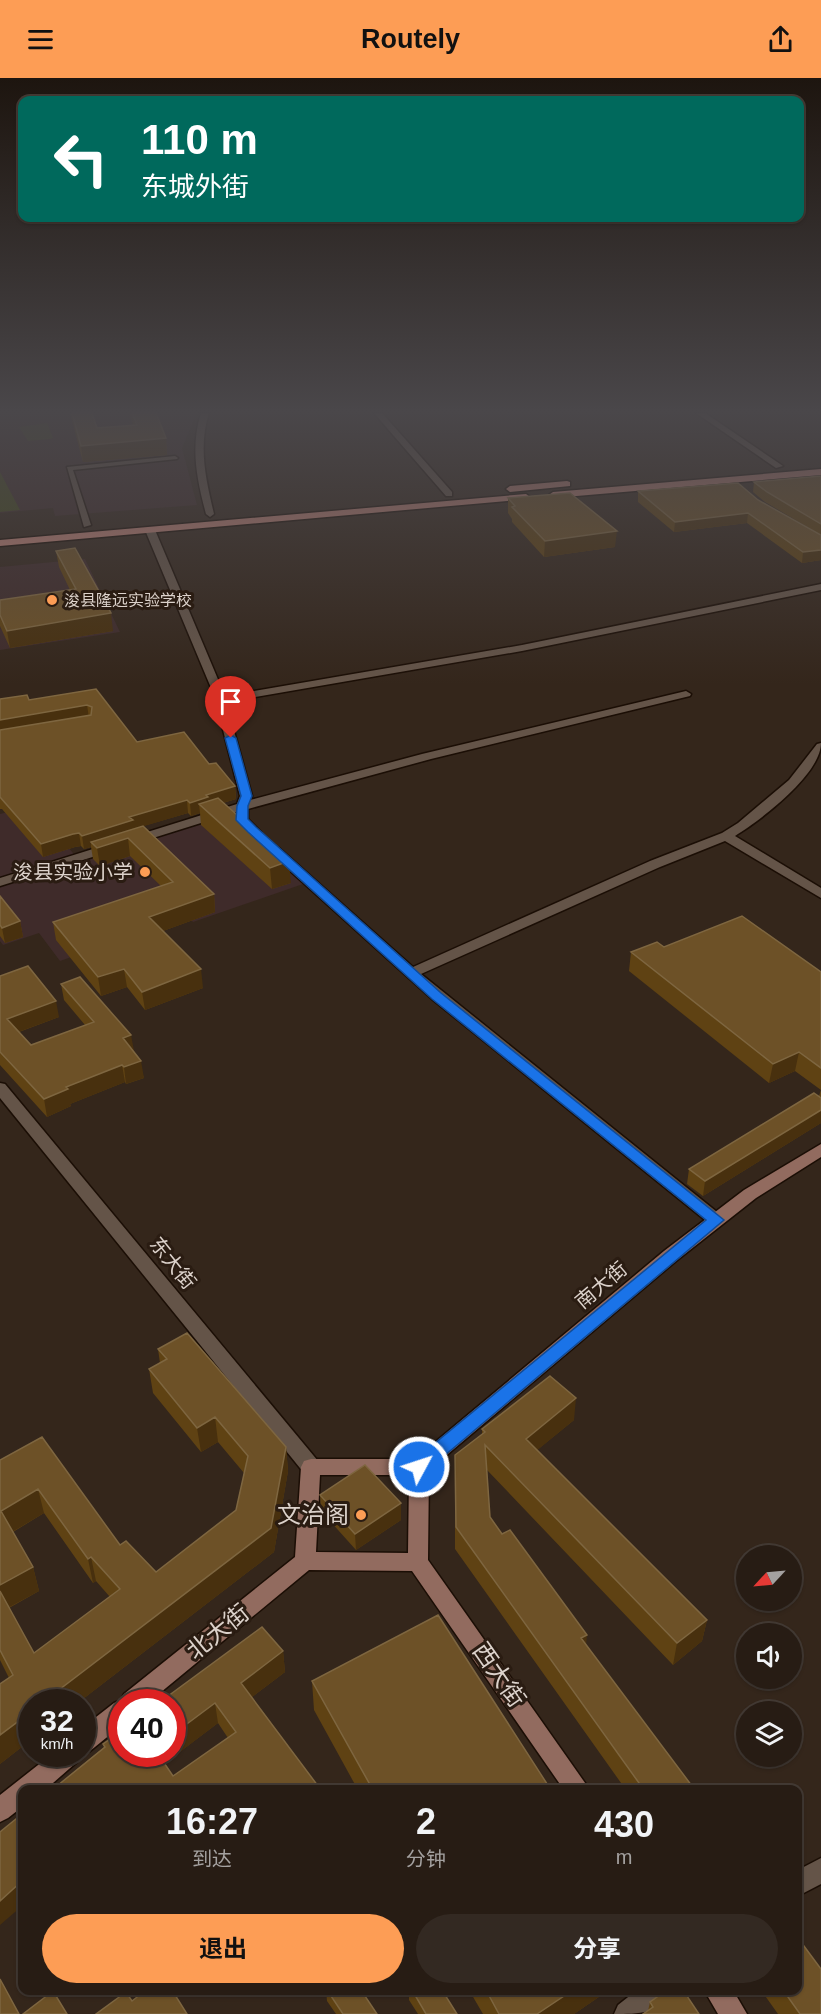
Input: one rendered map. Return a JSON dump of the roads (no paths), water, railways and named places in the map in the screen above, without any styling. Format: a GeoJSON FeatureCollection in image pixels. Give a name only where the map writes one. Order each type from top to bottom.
{"type":"FeatureCollection","features":[{"type":"Feature","properties":{"kind":"main road"},"geometry":{"type":"LineString","coordinates":[[165,518],[337,503]]}},
{"type":"Feature","properties":{"kind":"main road"},"geometry":{"type":"LineString","coordinates":[[0,543],[459,503]]}},
{"type":"Feature","properties":{"kind":"main road"},"geometry":{"type":"LineString","coordinates":[[76,526],[99,524]]}},
{"type":"Feature","properties":{"kind":"street"},"geometry":{"type":"LineString","coordinates":[[208,503],[210,514]]}},
{"type":"Feature","properties":{"kind":"street"},"geometry":{"type":"LineString","coordinates":[[150,530],[220,700],[246,796],[242,806],[242,820],[411,973],[716,1220]]}},
{"type":"Feature","properties":{"kind":"street"},"geometry":{"type":"LineString","coordinates":[[220,700],[430,666],[601,634],[821,587]]}},
{"type":"Feature","properties":{"kind":"street"},"geometry":{"type":"LineString","coordinates":[[0,882],[242,806],[512,735],[686,694]]}},
{"type":"Feature","properties":{"kind":"street"},"geometry":{"type":"LineString","coordinates":[[411,973],[655,864],[726,836],[742,826],[794,783],[821,746]]}},
{"type":"Feature","properties":{"kind":"street"},"geometry":{"type":"LineString","coordinates":[[726,836],[821,894]]}},
{"type":"Feature","properties":{"kind":"street","name":"东大街"},"geometry":{"type":"LineString","coordinates":[[0,1088],[311,1467]]}},
{"type":"Feature","properties":{"kind":"street","name":"南大街"},"geometry":{"type":"LineString","coordinates":[[419,1467],[716,1220],[750,1194],[821,1149]]}},
{"type":"Feature","properties":{"kind":"street"},"geometry":{"type":"LineString","coordinates":[[311,1467],[419,1467],[418,1562],[305,1561],[311,1467]]}},
{"type":"Feature","properties":{"kind":"street","name":"北大街"},"geometry":{"type":"LineString","coordinates":[[148,1689],[305,1561]]}},
{"type":"Feature","properties":{"kind":"street","name":"西大街"},"geometry":{"type":"LineString","coordinates":[[418,1562],[574,1785]]}},
{"type":"Feature","properties":{"kind":"street"},"geometry":{"type":"LineString","coordinates":[[96,1732],[108,1722]]}},
{"type":"Feature","properties":{"kind":"street"},"geometry":{"type":"LineString","coordinates":[[31,1785],[53,1767]]}},
{"type":"Feature","properties":{"kind":"street"},"geometry":{"type":"LineString","coordinates":[[0,1810],[18,1796]]}},
{"type":"Feature","properties":{"kind":"street"},"geometry":{"type":"LineString","coordinates":[[802,1882],[821,1870]]}},
{"type":"Feature","properties":{"kind":"street"},"geometry":{"type":"LineString","coordinates":[[627,2014],[653,1995]]}},
{"type":"Feature","properties":{"kind":"street"},"geometry":{"type":"LineString","coordinates":[[721,1995],[734,2014]]}},
{"type":"Feature","properties":{"kind":"lane"},"geometry":{"type":"LineString","coordinates":[[80,503],[87,525]]}},
{"type":"Feature","properties":{"kind":"place","name":"浚县隆远实验学校"},"geometry":{"type":"Point","coordinates":[52,600]}},
{"type":"Feature","properties":{"kind":"place","name":"浚县实验小学"},"geometry":{"type":"Point","coordinates":[145,872]}},
{"type":"Feature","properties":{"kind":"place","name":"文治阁"},"geometry":{"type":"Point","coordinates":[361,1515]}}]}
